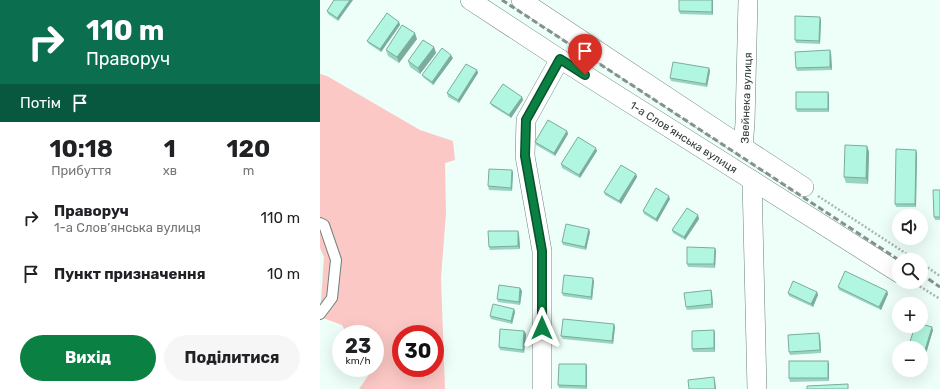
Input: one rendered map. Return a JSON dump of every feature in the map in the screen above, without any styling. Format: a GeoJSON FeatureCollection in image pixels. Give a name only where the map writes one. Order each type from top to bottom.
{"type":"FeatureCollection","features":[{"type":"Feature","properties":{"kind":"street","name":"1-а Слов’янська вулиця"},"geometry":{"type":"LineString","coordinates":[[470,0],[560,59],[892,270]]}},
{"type":"Feature","properties":{"kind":"street"},"geometry":{"type":"LineString","coordinates":[[521,0],[743,147]]}},
{"type":"Feature","properties":{"kind":"street","name":"Звейнека вулиця"},"geometry":{"type":"LineString","coordinates":[[748,0],[743,147],[804,187]]}},
{"type":"Feature","properties":{"kind":"street"},"geometry":{"type":"LineString","coordinates":[[542,389],[542,251],[525,156],[526,120],[560,59]]}},
{"type":"Feature","properties":{"kind":"street"},"geometry":{"type":"LineString","coordinates":[[752,180],[757,389]]}},
{"type":"Feature","properties":{"kind":"lane"},"geometry":{"type":"LineString","coordinates":[[320,223],[324,225],[336,260],[332,298],[320,314]]}},
{"type":"Feature","properties":{"kind":"path"},"geometry":{"type":"LineString","coordinates":[[804,187],[905,253]]}},
{"type":"Feature","properties":{"kind":"path"},"geometry":{"type":"LineString","coordinates":[[928,268],[940,276]]}},
{"type":"Feature","properties":{"kind":"path"},"geometry":{"type":"LineString","coordinates":[[924,289],[940,299]]}},
{"type":"Feature","properties":{"kind":"shaded area"},"geometry":{"type":"Polygon","coordinates":[[[320,74],[327,76],[420,130],[453,141],[455,160],[445,163],[446,213],[441,278],[443,325],[392,325],[392,377],[444,377],[444,361],[445,389],[359,389],[367,377],[384,377],[384,325],[342,325],[320,317],[324,257],[320,248],[320,74]]]}},
{"type":"Feature","properties":{"kind":"building"},"geometry":{"type":"Polygon","coordinates":[[[334,0],[350,0],[337,18],[327,11],[334,0]]]}},
{"type":"Feature","properties":{"kind":"building"},"geometry":{"type":"Polygon","coordinates":[[[679,0],[712,0],[712,12],[679,11],[679,0]]]}},
{"type":"Feature","properties":{"kind":"building"},"geometry":{"type":"Polygon","coordinates":[[[387,13],[399,22],[380,49],[367,41],[387,13]]]}},
{"type":"Feature","properties":{"kind":"building"},"geometry":{"type":"Polygon","coordinates":[[[795,16],[820,17],[819,41],[795,40],[795,16]]]}},
{"type":"Feature","properties":{"kind":"building"},"geometry":{"type":"Polygon","coordinates":[[[402,25],[415,33],[397,57],[386,50],[402,25]]]}},
{"type":"Feature","properties":{"kind":"building"},"geometry":{"type":"Polygon","coordinates":[[[423,40],[434,47],[418,68],[408,61],[423,40]]]}},
{"type":"Feature","properties":{"kind":"building"},"geometry":{"type":"Polygon","coordinates":[[[442,48],[451,55],[432,82],[422,75],[442,48]]]}},
{"type":"Feature","properties":{"kind":"building"},"geometry":{"type":"Polygon","coordinates":[[[830,50],[830,67],[796,68],[795,52],[830,50]]]}},
{"type":"Feature","properties":{"kind":"building"},"geometry":{"type":"Polygon","coordinates":[[[673,62],[709,68],[706,84],[670,78],[673,62]]]}},
{"type":"Feature","properties":{"kind":"building"},"geometry":{"type":"Polygon","coordinates":[[[466,64],[477,70],[458,100],[447,93],[466,64]]]}},
{"type":"Feature","properties":{"kind":"building"},"geometry":{"type":"Polygon","coordinates":[[[503,84],[522,97],[509,115],[490,103],[503,84]]]}},
{"type":"Feature","properties":{"kind":"building"},"geometry":{"type":"Polygon","coordinates":[[[796,92],[828,92],[828,109],[796,109],[796,92]]]}},
{"type":"Feature","properties":{"kind":"building"},"geometry":{"type":"Polygon","coordinates":[[[548,120],[567,131],[554,153],[535,142],[548,120]]]}},
{"type":"Feature","properties":{"kind":"building"},"geometry":{"type":"Polygon","coordinates":[[[578,137],[596,148],[579,175],[561,164],[578,137]]]}},
{"type":"Feature","properties":{"kind":"building"},"geometry":{"type":"Polygon","coordinates":[[[845,145],[867,146],[866,178],[844,177],[845,145]]]}},
{"type":"Feature","properties":{"kind":"building"},"geometry":{"type":"Polygon","coordinates":[[[896,149],[916,150],[915,204],[895,204],[896,149]]]}},
{"type":"Feature","properties":{"kind":"building"},"geometry":{"type":"Polygon","coordinates":[[[621,165],[636,174],[619,201],[604,192],[621,165]]]}},
{"type":"Feature","properties":{"kind":"building"},"geometry":{"type":"Polygon","coordinates":[[[489,169],[512,170],[511,188],[488,186],[489,169]]]}},
{"type":"Feature","properties":{"kind":"building"},"geometry":{"type":"Polygon","coordinates":[[[656,188],[669,196],[656,219],[643,211],[656,188]]]}},
{"type":"Feature","properties":{"kind":"building"},"geometry":{"type":"Polygon","coordinates":[[[933,190],[940,190],[940,217],[934,217],[933,190]]]}},
{"type":"Feature","properties":{"kind":"building"},"geometry":{"type":"Polygon","coordinates":[[[687,208],[698,215],[684,237],[672,230],[687,208]]]}},
{"type":"Feature","properties":{"kind":"building"},"geometry":{"type":"Polygon","coordinates":[[[566,224],[589,229],[585,247],[562,242],[566,224]]]}},
{"type":"Feature","properties":{"kind":"building"},"geometry":{"type":"Polygon","coordinates":[[[488,231],[518,231],[518,246],[489,247],[488,231]]]}},
{"type":"Feature","properties":{"kind":"building"},"geometry":{"type":"Polygon","coordinates":[[[687,247],[715,248],[714,264],[687,264],[687,247]]]}},
{"type":"Feature","properties":{"kind":"building"},"geometry":{"type":"Polygon","coordinates":[[[845,271],[887,291],[879,307],[838,287],[845,271]]]}},
{"type":"Feature","properties":{"kind":"building"},"geometry":{"type":"Polygon","coordinates":[[[564,275],[593,278],[591,297],[562,293],[564,275]]]}},
{"type":"Feature","properties":{"kind":"building"},"geometry":{"type":"Polygon","coordinates":[[[793,281],[817,292],[811,304],[788,293],[793,281]]]}},
{"type":"Feature","properties":{"kind":"building"},"geometry":{"type":"Polygon","coordinates":[[[499,285],[520,288],[519,302],[497,299],[499,285]]]}},
{"type":"Feature","properties":{"kind":"building"},"geometry":{"type":"Polygon","coordinates":[[[711,290],[712,304],[686,307],[684,293],[711,290]]]}},
{"type":"Feature","properties":{"kind":"building"},"geometry":{"type":"Polygon","coordinates":[[[493,304],[514,309],[511,321],[490,316],[493,304]]]}},
{"type":"Feature","properties":{"kind":"building"},"geometry":{"type":"Polygon","coordinates":[[[563,319],[614,324],[612,341],[561,336],[563,319]]]}},
{"type":"Feature","properties":{"kind":"building"},"geometry":{"type":"Polygon","coordinates":[[[928,326],[932,327],[928,341],[910,341],[913,333],[928,333],[928,326]]]}},
{"type":"Feature","properties":{"kind":"building"},"geometry":{"type":"Polygon","coordinates":[[[500,329],[524,331],[523,350],[499,347],[500,329]]]}},
{"type":"Feature","properties":{"kind":"building"},"geometry":{"type":"Polygon","coordinates":[[[714,330],[714,348],[692,349],[692,331],[714,330]]]}},
{"type":"Feature","properties":{"kind":"building"},"geometry":{"type":"Polygon","coordinates":[[[819,333],[820,350],[789,352],[788,335],[819,333]]]}},
{"type":"Feature","properties":{"kind":"building"},"geometry":{"type":"Polygon","coordinates":[[[789,361],[828,361],[828,378],[789,378],[789,361]]]}},
{"type":"Feature","properties":{"kind":"building"},"geometry":{"type":"Polygon","coordinates":[[[559,364],[586,364],[586,386],[558,385],[559,364]]]}},
{"type":"Feature","properties":{"kind":"building"},"geometry":{"type":"Polygon","coordinates":[[[714,377],[715,389],[689,389],[688,380],[714,377]]]}},
{"type":"Feature","properties":{"kind":"building"},"geometry":{"type":"Polygon","coordinates":[[[848,384],[848,389],[807,389],[807,386],[848,384]]]}},
{"type":"Feature","properties":{"kind":"railway"},"geometry":{"type":"LineString","coordinates":[[502,0],[892,255]]}},
{"type":"Feature","properties":{"kind":"railway"},"geometry":{"type":"LineString","coordinates":[[928,279],[940,287]]}},
{"type":"Feature","properties":{"kind":"route"},"geometry":{"type":"LineString","coordinates":[[542,328],[542,251],[525,156],[526,120],[560,59],[585,75]]}}]}
